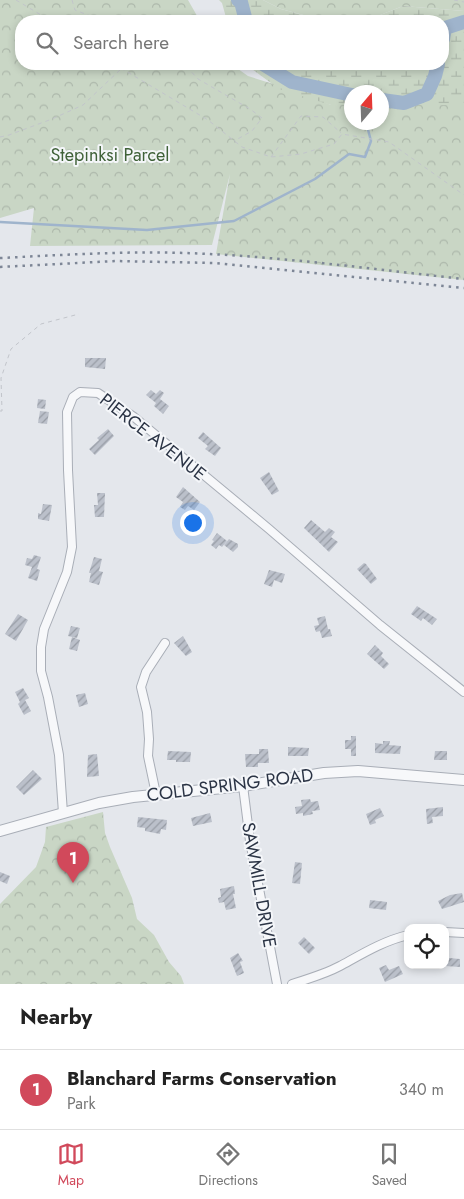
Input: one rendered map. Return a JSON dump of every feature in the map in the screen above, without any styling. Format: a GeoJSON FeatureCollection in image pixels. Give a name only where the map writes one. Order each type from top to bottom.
{"type":"FeatureCollection","features":[{"type":"Feature","properties":{"kind":"street","name":"PIERCE AVENUE"},"geometry":{"type":"LineString","coordinates":[[63,813],[59,755],[41,670],[41,647],[44,629],[67,572],[72,548],[67,412],[73,397],[80,392],[98,393],[134,417],[380,625],[464,692]]}},
{"type":"Feature","properties":{"kind":"street"},"geometry":{"type":"LineString","coordinates":[[156,794],[148,756],[147,712],[141,687],[146,672],[166,643]]}},
{"type":"Feature","properties":{"kind":"street","name":"COLD SPRING ROAD"},"geometry":{"type":"LineString","coordinates":[[0,831],[99,803],[156,794],[243,786],[324,773],[358,771],[464,780]]}},
{"type":"Feature","properties":{"kind":"street","name":"SAWMILL DRIVE"},"geometry":{"type":"LineString","coordinates":[[243,786],[250,841],[277,984]]}},
{"type":"Feature","properties":{"kind":"street"},"geometry":{"type":"LineString","coordinates":[[449,932],[464,932]]}},
{"type":"Feature","properties":{"kind":"street"},"geometry":{"type":"LineString","coordinates":[[292,984],[338,967],[370,948],[404,935]]}},
{"type":"Feature","properties":{"kind":"path"},"geometry":{"type":"LineString","coordinates":[[16,0],[40,15]]}},
{"type":"Feature","properties":{"kind":"path"},"geometry":{"type":"LineString","coordinates":[[72,0],[75,10],[88,15]]}},
{"type":"Feature","properties":{"kind":"path"},"geometry":{"type":"LineString","coordinates":[[454,0],[464,2]]}},
{"type":"Feature","properties":{"kind":"path"},"geometry":{"type":"LineString","coordinates":[[0,137],[52,119],[83,105],[120,70]]}},
{"type":"Feature","properties":{"kind":"path"},"geometry":{"type":"LineString","coordinates":[[125,70],[208,120],[242,147],[271,157],[301,154],[334,144],[342,134]]}},
{"type":"Feature","properties":{"kind":"path"},"geometry":{"type":"LineString","coordinates":[[190,70],[198,79],[262,118],[252,131],[234,140]]}},
{"type":"Feature","properties":{"kind":"path"},"geometry":{"type":"LineString","coordinates":[[271,157],[301,116],[323,118],[342,134],[389,142],[464,195]]}},
{"type":"Feature","properties":{"kind":"path"},"geometry":{"type":"LineString","coordinates":[[0,412],[2,412],[1,378],[11,349],[41,324],[79,314]]}},
{"type":"Feature","properties":{"kind":"green space","name":"Stepinksi Parcel"},"geometry":{"type":"Polygon","coordinates":[[[0,0],[188,0],[197,15],[15,15],[15,70],[240,70],[248,76],[302,93],[331,105],[344,105],[344,130],[389,130],[389,105],[464,105],[464,280],[216,254],[230,174],[212,245],[30,246],[34,208],[0,218],[0,0]]]}},
{"type":"Feature","properties":{"kind":"green space"},"geometry":{"type":"Polygon","coordinates":[[[219,0],[263,0],[281,9],[303,15],[225,15],[222,3],[219,0]]]}},
{"type":"Feature","properties":{"kind":"green space"},"geometry":{"type":"Polygon","coordinates":[[[263,0],[464,0],[464,11],[403,6],[380,15],[304,15],[281,9],[263,0]]]}},
{"type":"Feature","properties":{"kind":"green space"},"geometry":{"type":"Polygon","coordinates":[[[403,6],[464,11],[464,105],[389,105],[389,85],[344,85],[344,105],[331,105],[279,89],[253,70],[449,70],[449,15],[380,15],[403,6]]]}},
{"type":"Feature","properties":{"kind":"green space"},"geometry":{"type":"Polygon","coordinates":[[[103,812],[105,833],[132,898],[137,919],[154,935],[169,962],[181,976],[184,984],[0,984],[0,904],[36,867],[45,842],[46,827],[103,812]]]}},
{"type":"Feature","properties":{"kind":"building"},"geometry":{"type":"Polygon","coordinates":[[[85,358],[106,358],[105,369],[85,367],[85,358]]]}},
{"type":"Feature","properties":{"kind":"building"},"geometry":{"type":"Polygon","coordinates":[[[151,390],[156,394],[160,390],[164,393],[160,399],[169,406],[163,414],[154,406],[156,403],[146,395],[151,390]]]}},
{"type":"Feature","properties":{"kind":"building"},"geometry":{"type":"Polygon","coordinates":[[[38,399],[46,400],[45,409],[37,408],[38,399]]]}},
{"type":"Feature","properties":{"kind":"building"},"geometry":{"type":"Polygon","coordinates":[[[40,411],[49,412],[47,424],[38,423],[40,411]]]}},
{"type":"Feature","properties":{"kind":"building"},"geometry":{"type":"Polygon","coordinates":[[[108,429],[114,436],[95,455],[89,449],[99,440],[97,438],[108,429]]]}},
{"type":"Feature","properties":{"kind":"building"},"geometry":{"type":"Polygon","coordinates":[[[203,432],[221,448],[215,456],[205,449],[208,446],[198,438],[203,432]]]}},
{"type":"Feature","properties":{"kind":"building"},"geometry":{"type":"Polygon","coordinates":[[[269,472],[279,491],[272,495],[260,478],[269,472]]]}},
{"type":"Feature","properties":{"kind":"building"},"geometry":{"type":"Polygon","coordinates":[[[183,487],[200,502],[194,510],[188,506],[185,510],[180,507],[183,502],[176,497],[183,487]]]}},
{"type":"Feature","properties":{"kind":"building"},"geometry":{"type":"Polygon","coordinates":[[[97,493],[105,493],[104,517],[95,517],[94,505],[98,505],[97,493]]]}},
{"type":"Feature","properties":{"kind":"building"},"geometry":{"type":"Polygon","coordinates":[[[43,504],[52,505],[49,521],[38,519],[38,513],[41,514],[43,504]]]}},
{"type":"Feature","properties":{"kind":"building"},"geometry":{"type":"Polygon","coordinates":[[[311,520],[325,532],[329,528],[335,532],[331,537],[338,542],[329,552],[304,528],[311,520]]]}},
{"type":"Feature","properties":{"kind":"building"},"geometry":{"type":"Polygon","coordinates":[[[217,533],[227,541],[222,547],[219,545],[216,549],[211,545],[217,533]]]}},
{"type":"Feature","properties":{"kind":"building"},"geometry":{"type":"Polygon","coordinates":[[[229,539],[238,544],[238,547],[233,552],[224,545],[229,539]]]}},
{"type":"Feature","properties":{"kind":"building"},"geometry":{"type":"Polygon","coordinates":[[[34,555],[41,557],[37,569],[40,570],[37,581],[28,578],[32,567],[25,565],[27,558],[32,559],[34,555]]]}},
{"type":"Feature","properties":{"kind":"building"},"geometry":{"type":"Polygon","coordinates":[[[94,557],[102,559],[99,571],[103,572],[99,585],[89,582],[91,573],[89,573],[94,557]]]}},
{"type":"Feature","properties":{"kind":"building"},"geometry":{"type":"Polygon","coordinates":[[[364,563],[377,579],[371,584],[357,569],[364,563]]]}},
{"type":"Feature","properties":{"kind":"building"},"geometry":{"type":"Polygon","coordinates":[[[269,570],[285,574],[282,583],[274,580],[272,587],[264,584],[269,570]]]}},
{"type":"Feature","properties":{"kind":"building"},"geometry":{"type":"Polygon","coordinates":[[[417,606],[437,619],[432,625],[423,618],[421,621],[411,614],[417,606]]]}},
{"type":"Feature","properties":{"kind":"building"},"geometry":{"type":"Polygon","coordinates":[[[18,614],[28,620],[16,641],[5,634],[18,614]]]}},
{"type":"Feature","properties":{"kind":"building"},"geometry":{"type":"Polygon","coordinates":[[[325,616],[332,636],[322,638],[320,631],[316,632],[314,626],[319,625],[317,618],[325,616]]]}},
{"type":"Feature","properties":{"kind":"building"},"geometry":{"type":"Polygon","coordinates":[[[71,626],[80,628],[77,638],[68,636],[71,626]]]}},
{"type":"Feature","properties":{"kind":"building"},"geometry":{"type":"Polygon","coordinates":[[[183,636],[192,652],[186,656],[174,643],[183,636]]]}},
{"type":"Feature","properties":{"kind":"building"},"geometry":{"type":"Polygon","coordinates":[[[72,637],[80,640],[77,651],[69,649],[72,637]]]}},
{"type":"Feature","properties":{"kind":"building"},"geometry":{"type":"Polygon","coordinates":[[[375,645],[383,653],[381,656],[389,664],[384,669],[367,654],[375,645]]]}},
{"type":"Feature","properties":{"kind":"building"},"geometry":{"type":"Polygon","coordinates":[[[23,688],[29,698],[25,700],[31,711],[24,715],[18,704],[20,702],[15,692],[23,688]]]}},
{"type":"Feature","properties":{"kind":"building"},"geometry":{"type":"Polygon","coordinates":[[[85,693],[88,704],[79,707],[76,695],[85,693]]]}},
{"type":"Feature","properties":{"kind":"building"},"geometry":{"type":"Polygon","coordinates":[[[351,736],[356,736],[356,756],[351,756],[351,749],[345,749],[345,740],[351,740],[351,736]]]}},
{"type":"Feature","properties":{"kind":"building"},"geometry":{"type":"Polygon","coordinates":[[[383,741],[390,741],[389,745],[401,746],[400,754],[375,753],[375,743],[383,744],[383,741]]]}},
{"type":"Feature","properties":{"kind":"building"},"geometry":{"type":"Polygon","coordinates":[[[288,747],[309,748],[308,756],[288,756],[288,747]]]}},
{"type":"Feature","properties":{"kind":"building"},"geometry":{"type":"Polygon","coordinates":[[[259,749],[268,749],[269,763],[258,763],[258,767],[246,767],[245,754],[259,754],[259,749]]]}},
{"type":"Feature","properties":{"kind":"building"},"geometry":{"type":"Polygon","coordinates":[[[168,751],[191,752],[190,762],[167,760],[168,751]]]}},
{"type":"Feature","properties":{"kind":"building"},"geometry":{"type":"Polygon","coordinates":[[[435,751],[447,751],[447,760],[434,760],[435,751]]]}},
{"type":"Feature","properties":{"kind":"building"},"geometry":{"type":"Polygon","coordinates":[[[97,754],[99,776],[87,777],[88,755],[97,754]]]}},
{"type":"Feature","properties":{"kind":"building"},"geometry":{"type":"Polygon","coordinates":[[[33,770],[42,779],[24,795],[16,787],[33,770]]]}},
{"type":"Feature","properties":{"kind":"building"},"geometry":{"type":"Polygon","coordinates":[[[310,799],[311,802],[318,801],[320,810],[312,811],[313,814],[303,816],[303,813],[296,814],[295,807],[302,806],[301,800],[310,799]]]}},
{"type":"Feature","properties":{"kind":"building"},"geometry":{"type":"Polygon","coordinates":[[[443,807],[443,816],[432,817],[433,823],[427,824],[426,809],[443,807]]]}},
{"type":"Feature","properties":{"kind":"building"},"geometry":{"type":"Polygon","coordinates":[[[380,808],[384,816],[375,820],[376,823],[370,825],[366,814],[380,808]]]}},
{"type":"Feature","properties":{"kind":"building"},"geometry":{"type":"Polygon","coordinates":[[[210,813],[212,822],[193,826],[191,818],[210,813]]]}},
{"type":"Feature","properties":{"kind":"building"},"geometry":{"type":"Polygon","coordinates":[[[138,817],[167,820],[166,830],[161,829],[160,834],[145,831],[145,828],[137,827],[138,817]]]}},
{"type":"Feature","properties":{"kind":"building"},"geometry":{"type":"Polygon","coordinates":[[[295,862],[302,863],[300,884],[292,883],[295,862]]]}},
{"type":"Feature","properties":{"kind":"building"},"geometry":{"type":"Polygon","coordinates":[[[0,872],[10,876],[7,884],[0,881],[0,872]]]}},
{"type":"Feature","properties":{"kind":"building"},"geometry":{"type":"Polygon","coordinates":[[[234,886],[235,894],[233,894],[236,908],[226,910],[224,902],[219,903],[218,898],[221,897],[220,889],[234,886]]]}},
{"type":"Feature","properties":{"kind":"building"},"geometry":{"type":"Polygon","coordinates":[[[462,893],[464,902],[442,909],[438,901],[450,895],[462,893]]]}},
{"type":"Feature","properties":{"kind":"building"},"geometry":{"type":"Polygon","coordinates":[[[370,900],[387,902],[386,910],[369,908],[370,900]]]}},
{"type":"Feature","properties":{"kind":"building"},"geometry":{"type":"Polygon","coordinates":[[[304,937],[315,948],[309,954],[298,943],[304,937]]]}},
{"type":"Feature","properties":{"kind":"building"},"geometry":{"type":"Polygon","coordinates":[[[238,953],[243,961],[240,962],[244,973],[237,976],[230,958],[238,953]]]}},
{"type":"Feature","properties":{"kind":"building"},"geometry":{"type":"Polygon","coordinates":[[[449,958],[460,959],[460,967],[449,966],[449,958]]]}},
{"type":"Feature","properties":{"kind":"building"},"geometry":{"type":"Polygon","coordinates":[[[386,965],[389,970],[399,966],[403,974],[385,982],[379,968],[386,965]]]}},
{"type":"Feature","properties":{"kind":"waterway"},"geometry":{"type":"LineString","coordinates":[[238,0],[241,2],[244,15]]}},
{"type":"Feature","properties":{"kind":"waterway"},"geometry":{"type":"LineString","coordinates":[[449,27],[464,22]]}},
{"type":"Feature","properties":{"kind":"waterway"},"geometry":{"type":"LineString","coordinates":[[273,70],[292,82],[344,93]]}},
{"type":"Feature","properties":{"kind":"waterway"},"geometry":{"type":"LineString","coordinates":[[389,101],[404,103],[427,94],[436,70]]}},
{"type":"Feature","properties":{"kind":"waterway"},"geometry":{"type":"LineString","coordinates":[[0,222],[147,230],[234,221],[315,179],[349,154],[365,157],[371,141],[368,130]]}},
{"type":"Feature","properties":{"kind":"railway"},"geometry":{"type":"LineString","coordinates":[[0,258],[92,254],[185,253],[324,263],[464,279]]}},
{"type":"Feature","properties":{"kind":"railway"},"geometry":{"type":"LineString","coordinates":[[0,267],[116,261],[215,263],[464,288]]}},
{"type":"Feature","properties":{"kind":"place","name":"Blanchard Farms Conservation"},"geometry":{"type":"Point","coordinates":[73,883]}}]}
